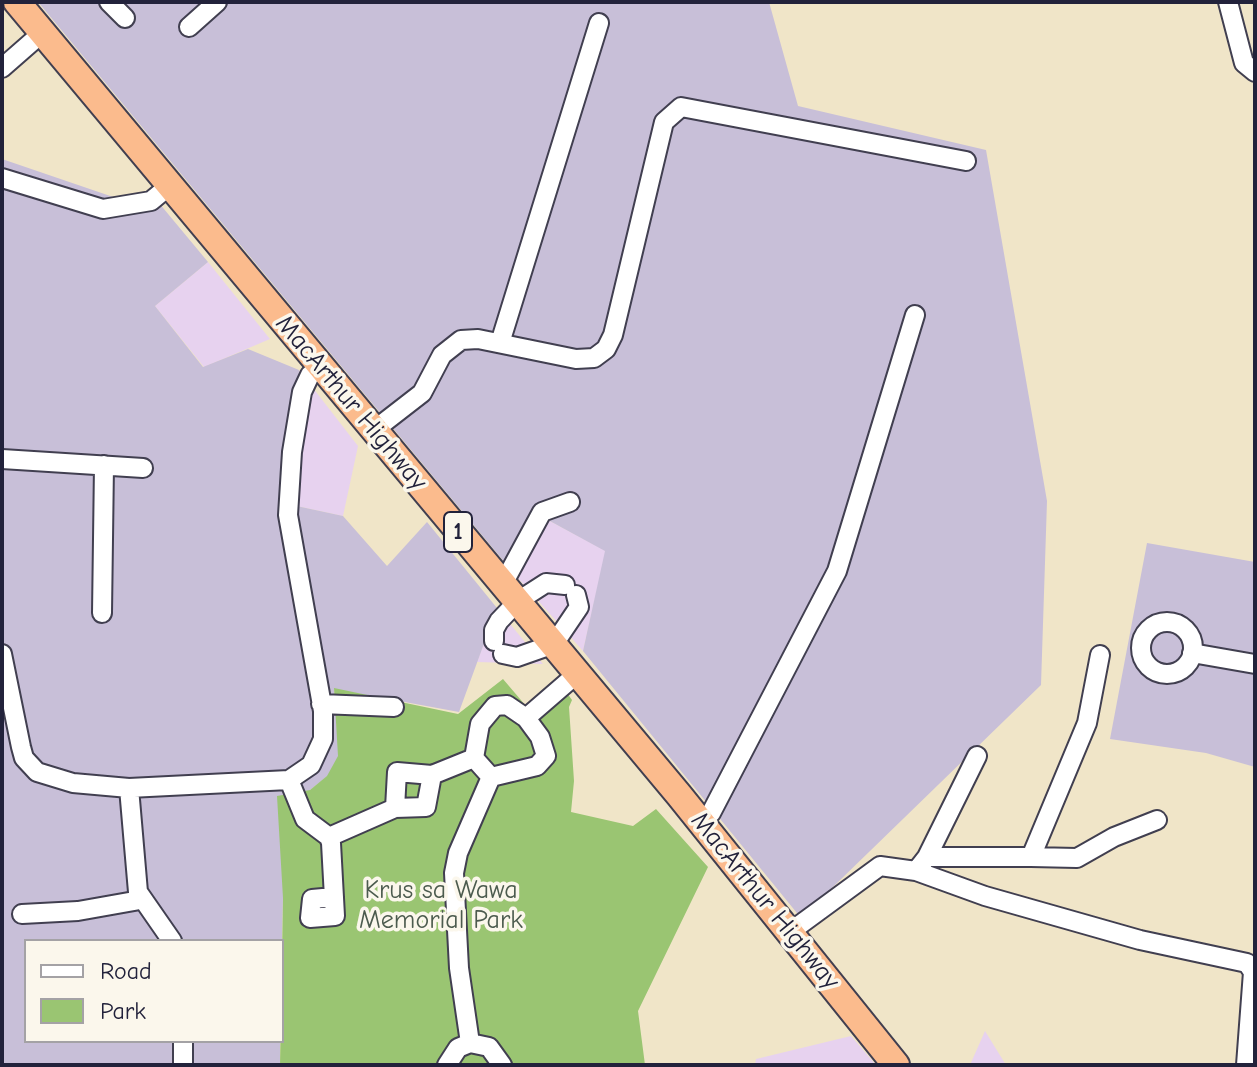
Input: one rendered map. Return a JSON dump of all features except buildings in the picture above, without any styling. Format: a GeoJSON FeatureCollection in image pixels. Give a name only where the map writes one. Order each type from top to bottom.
{"type":"FeatureCollection","features":[{"type":"Feature","properties":{"kind":"highway","name":"MacArthur Highway"},"geometry":{"type":"LineString","coordinates":[[25,5],[42,33],[701,821],[896,1065]]}},
{"type":"Feature","properties":{"kind":"street"},"geometry":{"type":"LineString","coordinates":[[109,2],[125,18]]}},
{"type":"Feature","properties":{"kind":"street"},"geometry":{"type":"LineString","coordinates":[[189,27],[217,2]]}},
{"type":"Feature","properties":{"kind":"street"},"geometry":{"type":"LineString","coordinates":[[1228,2],[1244,63],[1255,72]]}},
{"type":"Feature","properties":{"kind":"street"},"geometry":{"type":"LineString","coordinates":[[500,343],[599,23]]}},
{"type":"Feature","properties":{"kind":"street"},"geometry":{"type":"LineString","coordinates":[[2,68],[42,33]]}},
{"type":"Feature","properties":{"kind":"street"},"geometry":{"type":"LineString","coordinates":[[373,431],[422,393],[449,346],[461,340],[500,343],[576,359],[594,358],[606,349],[613,335],[664,122],[681,107],[966,161]]}},
{"type":"Feature","properties":{"kind":"street"},"geometry":{"type":"LineString","coordinates":[[2,178],[103,209],[151,201],[169,186]]}},
{"type":"Feature","properties":{"kind":"street"},"geometry":{"type":"LineString","coordinates":[[701,821],[711,813],[837,571],[915,315]]}},
{"type":"Feature","properties":{"kind":"street"},"geometry":{"type":"LineString","coordinates":[[2,658],[24,758],[37,772],[73,783],[129,788],[289,780],[311,765],[319,754],[323,739],[321,704],[288,515],[292,452],[302,392],[310,375],[319,367]]}},
{"type":"Feature","properties":{"kind":"street"},"geometry":{"type":"LineString","coordinates":[[2,459],[143,468]]}},
{"type":"Feature","properties":{"kind":"street"},"geometry":{"type":"LineString","coordinates":[[102,613],[104,465]]}},
{"type":"Feature","properties":{"kind":"street"},"geometry":{"type":"LineString","coordinates":[[511,592],[546,583],[571,590],[579,607],[554,644],[517,657],[499,648],[494,630],[542,512],[570,502]]}},
{"type":"Feature","properties":{"kind":"street"},"geometry":{"type":"LineString","coordinates":[[1192,653],[1255,664]]}},
{"type":"Feature","properties":{"kind":"street"},"geometry":{"type":"LineString","coordinates":[[1031,857],[1087,723],[1100,655]]}},
{"type":"Feature","properties":{"kind":"street"},"geometry":{"type":"LineString","coordinates":[[526,718],[578,673]]}},
{"type":"Feature","properties":{"kind":"street"},"geometry":{"type":"LineString","coordinates":[[321,704],[394,707]]}},
{"type":"Feature","properties":{"kind":"street"},"geometry":{"type":"LineString","coordinates":[[474,758],[480,724],[495,706],[507,705],[526,718],[545,749],[543,762],[491,777]]}},
{"type":"Feature","properties":{"kind":"street"},"geometry":{"type":"LineString","coordinates":[[921,864],[977,756]]}},
{"type":"Feature","properties":{"kind":"street"},"geometry":{"type":"LineString","coordinates":[[395,808],[397,772],[432,775],[474,758]]}},
{"type":"Feature","properties":{"kind":"street"},"geometry":{"type":"LineString","coordinates":[[474,758],[491,777]]}},
{"type":"Feature","properties":{"kind":"street"},"geometry":{"type":"LineString","coordinates":[[329,837],[395,808],[426,807],[432,775]]}},
{"type":"Feature","properties":{"kind":"street"},"geometry":{"type":"LineString","coordinates":[[470,1043],[459,968],[454,873],[458,853],[491,777]]}},
{"type":"Feature","properties":{"kind":"street"},"geometry":{"type":"LineString","coordinates":[[289,780],[309,825],[329,837]]}},
{"type":"Feature","properties":{"kind":"street"},"geometry":{"type":"LineString","coordinates":[[129,788],[140,900],[170,939]]}},
{"type":"Feature","properties":{"kind":"street"},"geometry":{"type":"LineString","coordinates":[[790,932],[880,866],[1031,857],[1077,858],[1114,837],[1157,820]]}},
{"type":"Feature","properties":{"kind":"street"},"geometry":{"type":"LineString","coordinates":[[329,837],[334,897]]}},
{"type":"Feature","properties":{"kind":"street"},"geometry":{"type":"LineString","coordinates":[[921,864],[985,896],[1140,940],[1252,966],[1246,1065]]}},
{"type":"Feature","properties":{"kind":"street"},"geometry":{"type":"LineString","coordinates":[[22,914],[78,911],[140,900]]}},
{"type":"Feature","properties":{"kind":"street"},"geometry":{"type":"LineString","coordinates":[[183,1043],[183,1065]]}},
{"type":"Feature","properties":{"kind":"street"},"geometry":{"type":"LineString","coordinates":[[447,1065],[458,1048],[470,1043],[489,1047],[502,1065]]}},
{"type":"Feature","properties":{"kind":"shaded area"},"geometry":{"type":"Polygon","coordinates":[[[38,2],[769,2],[798,106],[986,150],[1047,501],[1041,685],[801,918],[583,651],[605,551],[548,520],[516,576],[38,2]]]}},
{"type":"Feature","properties":{"kind":"shaded area"},"geometry":{"type":"Polygon","coordinates":[[[2,159],[122,200],[149,191],[208,262],[155,306],[203,367],[248,349],[299,370],[292,505],[343,516],[387,566],[427,522],[497,608],[459,712],[334,689],[339,756],[328,776],[310,790],[283,898],[282,939],[24,939],[24,1043],[280,1043],[280,1065],[2,1065],[2,159]]]}},
{"type":"Feature","properties":{"kind":"shaded area"},"geometry":{"type":"Polygon","coordinates":[[[208,262],[270,339],[204,367],[155,306],[208,262]]]}},
{"type":"Feature","properties":{"kind":"shaded area"},"geometry":{"type":"Polygon","coordinates":[[[299,370],[358,446],[343,516],[292,505],[299,370]]]}},
{"type":"Feature","properties":{"kind":"shaded area"},"geometry":{"type":"Polygon","coordinates":[[[548,520],[606,551],[583,651],[516,576],[548,520]]]}},
{"type":"Feature","properties":{"kind":"shaded area"},"geometry":{"type":"Polygon","coordinates":[[[1147,543],[1255,562],[1255,767],[1206,753],[1110,739],[1147,543]]]}},
{"type":"Feature","properties":{"kind":"shaded area"},"geometry":{"type":"Polygon","coordinates":[[[497,608],[543,664],[477,662],[497,608]]]}},
{"type":"Feature","properties":{"kind":"shaded area"},"geometry":{"type":"Polygon","coordinates":[[[985,1031],[1006,1065],[970,1065],[985,1031]]]}},
{"type":"Feature","properties":{"kind":"shaded area"},"geometry":{"type":"Polygon","coordinates":[[[851,1036],[876,1065],[755,1065],[756,1059],[851,1036]]]}},
{"type":"Feature","properties":{"kind":"green space","name":"Krus sa Wawa Memorial Park"},"geometry":{"type":"Polygon","coordinates":[[[503,679],[526,706],[557,679],[572,700],[569,707],[574,781],[571,812],[633,826],[656,809],[708,867],[638,1011],[645,1065],[280,1065],[280,1043],[284,1043],[284,939],[277,796],[310,790],[327,776],[338,756],[334,688],[458,714],[503,679]]]}}]}
